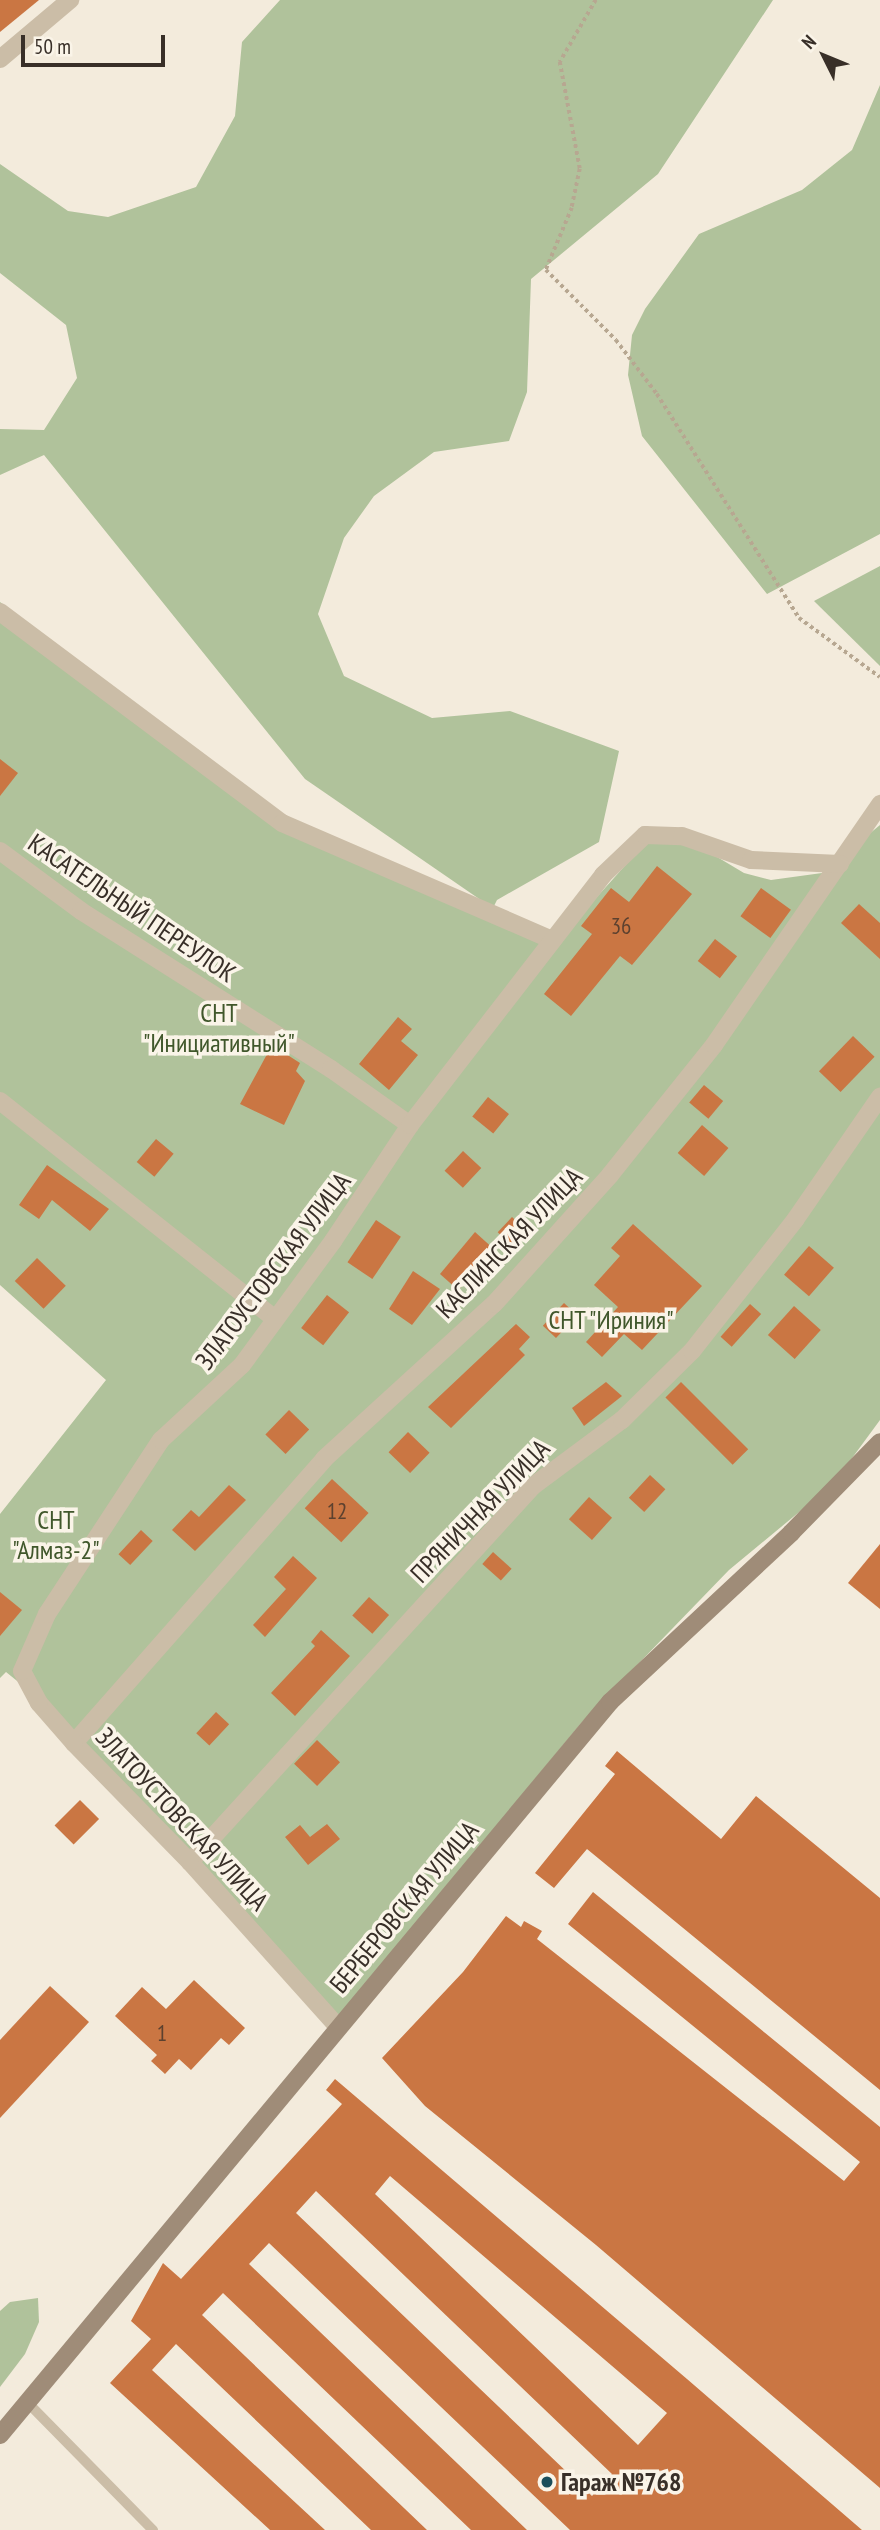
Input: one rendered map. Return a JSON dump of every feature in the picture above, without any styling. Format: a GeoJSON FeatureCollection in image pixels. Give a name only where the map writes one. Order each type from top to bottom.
{"type":"FeatureCollection","features":[{"type":"Feature","properties":{"kind":"street"},"geometry":{"type":"LineString","coordinates":[[0,59],[70,0]]}},
{"type":"Feature","properties":{"kind":"street"},"geometry":{"type":"LineString","coordinates":[[0,612],[282,823],[553,940]]}},
{"type":"Feature","properties":{"kind":"street","name":"КАСЛИНСКАЯ УЛИЦА"},"geometry":{"type":"LineString","coordinates":[[74,1743],[324,1459],[494,1304],[610,1175],[714,1045],[880,804]]}},
{"type":"Feature","properties":{"kind":"street","name":"ЗЛАТОУСТОВСКАЯ УЛИЦА"},"geometry":{"type":"LineString","coordinates":[[338,2027],[190,1862],[38,1703],[22,1671],[47,1614],[161,1440],[242,1365],[333,1241],[410,1125],[603,875],[645,835],[682,836],[751,860],[840,864]]}},
{"type":"Feature","properties":{"kind":"street","name":"КАСАТЕЛЬНЫЙ ПЕРЕУЛОК"},"geometry":{"type":"LineString","coordinates":[[0,851],[81,911],[331,1069],[410,1125]]}},
{"type":"Feature","properties":{"kind":"street","name":"ПРЯНИЧНАЯ УЛИЦА"},"geometry":{"type":"LineString","coordinates":[[190,1862],[533,1486],[622,1420],[691,1351],[794,1220],[880,1097]]}},
{"type":"Feature","properties":{"kind":"street"},"geometry":{"type":"LineString","coordinates":[[0,1101],[274,1318]]}},
{"type":"Feature","properties":{"kind":"street","name":"БЕРБЕРОВСКАЯ УЛИЦА"},"geometry":{"type":"LineString","coordinates":[[0,2435],[29,2404],[338,2027],[610,1702],[791,1533],[880,1442]]}},
{"type":"Feature","properties":{"kind":"lane"},"geometry":{"type":"LineString","coordinates":[[29,2404],[153,2530]]}},
{"type":"Feature","properties":{"kind":"path"},"geometry":{"type":"LineString","coordinates":[[596,0],[560,62],[580,169],[572,208],[546,270],[616,340],[657,394],[799,618],[880,677]]}},
{"type":"Feature","properties":{"kind":"green space"},"geometry":{"type":"Polygon","coordinates":[[[280,0],[773,0],[658,174],[531,279],[527,392],[509,441],[434,452],[374,496],[344,538],[318,614],[344,676],[432,718],[510,711],[619,751],[599,842],[497,900],[493,908],[560,938],[649,839],[677,833],[744,873],[771,880],[822,873],[880,825],[880,1420],[833,1484],[729,1570],[582,1722],[338,2018],[37,1697],[6,1672],[0,1678],[0,1514],[106,1380],[0,1285],[0,602],[286,817],[488,905],[305,779],[44,455],[0,475],[0,429],[44,430],[77,378],[66,325],[0,273],[0,164],[68,211],[108,217],[196,187],[235,116],[242,42],[280,0]]]}},
{"type":"Feature","properties":{"kind":"green space"},"geometry":{"type":"Polygon","coordinates":[[[880,85],[880,534],[767,594],[642,436],[628,375],[632,335],[645,309],[699,234],[802,190],[852,150],[880,85]]]}},
{"type":"Feature","properties":{"kind":"green space"},"geometry":{"type":"Polygon","coordinates":[[[880,566],[880,666],[814,601],[880,566]]]}},
{"type":"Feature","properties":{"kind":"green space"},"geometry":{"type":"Polygon","coordinates":[[[38,2298],[39,2322],[25,2354],[0,2387],[0,2311],[10,2302],[38,2298]]]}},
{"type":"Feature","properties":{"kind":"building"},"geometry":{"type":"Polygon","coordinates":[[[0,0],[39,0],[0,32],[0,0]]]}},
{"type":"Feature","properties":{"kind":"building"},"geometry":{"type":"Polygon","coordinates":[[[0,759],[18,773],[0,796],[0,759]]]}},
{"type":"Feature","properties":{"kind":"building"},"geometry":{"type":"Polygon","coordinates":[[[657,866],[692,894],[632,965],[620,956],[571,1016],[544,994],[592,934],[581,926],[611,888],[629,902],[657,866]]]}},
{"type":"Feature","properties":{"kind":"building"},"geometry":{"type":"Polygon","coordinates":[[[761,888],[791,910],[770,938],[740,916],[761,888]]]}},
{"type":"Feature","properties":{"kind":"building"},"geometry":{"type":"Polygon","coordinates":[[[859,904],[880,923],[880,959],[841,923],[859,904]]]}},
{"type":"Feature","properties":{"kind":"building"},"geometry":{"type":"Polygon","coordinates":[[[715,939],[737,956],[720,978],[698,961],[715,939]]]}},
{"type":"Feature","properties":{"kind":"building"},"geometry":{"type":"Polygon","coordinates":[[[398,1017],[412,1029],[401,1041],[418,1055],[389,1090],[359,1064],[398,1017]]]}},
{"type":"Feature","properties":{"kind":"building"},"geometry":{"type":"Polygon","coordinates":[[[853,1036],[875,1057],[841,1092],[819,1071],[853,1036]]]}},
{"type":"Feature","properties":{"kind":"building"},"geometry":{"type":"Polygon","coordinates":[[[272,1045],[300,1063],[296,1071],[305,1081],[284,1125],[240,1104],[272,1045]]]}},
{"type":"Feature","properties":{"kind":"building"},"geometry":{"type":"Polygon","coordinates":[[[704,1085],[723,1101],[708,1119],[689,1103],[704,1085]]]}},
{"type":"Feature","properties":{"kind":"building"},"geometry":{"type":"Polygon","coordinates":[[[488,1097],[509,1114],[493,1133],[472,1116],[488,1097]]]}},
{"type":"Feature","properties":{"kind":"building"},"geometry":{"type":"Polygon","coordinates":[[[702,1125],[728,1148],[704,1176],[678,1153],[702,1125]]]}},
{"type":"Feature","properties":{"kind":"building"},"geometry":{"type":"Polygon","coordinates":[[[156,1139],[174,1154],[154,1177],[137,1162],[156,1139]]]}},
{"type":"Feature","properties":{"kind":"building"},"geometry":{"type":"Polygon","coordinates":[[[463,1151],[481,1168],[463,1188],[445,1171],[463,1151]]]}},
{"type":"Feature","properties":{"kind":"building"},"geometry":{"type":"Polygon","coordinates":[[[47,1165],[109,1209],[90,1231],[52,1200],[39,1219],[19,1205],[47,1165]]]}},
{"type":"Feature","properties":{"kind":"building"},"geometry":{"type":"Polygon","coordinates":[[[512,1217],[529,1233],[514,1248],[498,1232],[512,1217]]]}},
{"type":"Feature","properties":{"kind":"building"},"geometry":{"type":"Polygon","coordinates":[[[376,1220],[401,1237],[372,1279],[347,1262],[376,1220]]]}},
{"type":"Feature","properties":{"kind":"building"},"geometry":{"type":"Polygon","coordinates":[[[633,1224],[702,1286],[642,1350],[624,1334],[602,1357],[586,1342],[618,1307],[594,1285],[620,1256],[611,1248],[633,1224]]]}},
{"type":"Feature","properties":{"kind":"building"},"geometry":{"type":"Polygon","coordinates":[[[475,1232],[496,1251],[458,1290],[440,1274],[475,1232]]]}},
{"type":"Feature","properties":{"kind":"building"},"geometry":{"type":"Polygon","coordinates":[[[809,1246],[834,1268],[809,1296],[784,1275],[809,1246]]]}},
{"type":"Feature","properties":{"kind":"building"},"geometry":{"type":"Polygon","coordinates":[[[37,1258],[66,1286],[44,1309],[15,1281],[37,1258]]]}},
{"type":"Feature","properties":{"kind":"building"},"geometry":{"type":"Polygon","coordinates":[[[413,1271],[440,1289],[412,1325],[389,1309],[413,1271]]]}},
{"type":"Feature","properties":{"kind":"building"},"geometry":{"type":"Polygon","coordinates":[[[327,1295],[349,1312],[323,1345],[301,1328],[327,1295]]]}},
{"type":"Feature","properties":{"kind":"building"},"geometry":{"type":"Polygon","coordinates":[[[564,1303],[577,1315],[556,1338],[543,1326],[564,1303]]]}},
{"type":"Feature","properties":{"kind":"building"},"geometry":{"type":"Polygon","coordinates":[[[750,1304],[761,1314],[732,1347],[721,1337],[750,1304]]]}},
{"type":"Feature","properties":{"kind":"building"},"geometry":{"type":"Polygon","coordinates":[[[794,1306],[821,1330],[795,1359],[768,1335],[794,1306]]]}},
{"type":"Feature","properties":{"kind":"building"},"geometry":{"type":"Polygon","coordinates":[[[516,1324],[530,1337],[519,1349],[525,1355],[451,1428],[428,1407],[516,1324]]]}},
{"type":"Feature","properties":{"kind":"building"},"geometry":{"type":"Polygon","coordinates":[[[606,1382],[622,1396],[584,1426],[572,1408],[606,1382]]]}},
{"type":"Feature","properties":{"kind":"building"},"geometry":{"type":"Polygon","coordinates":[[[681,1382],[748,1449],[733,1465],[665,1398],[681,1382]]]}},
{"type":"Feature","properties":{"kind":"building"},"geometry":{"type":"Polygon","coordinates":[[[289,1410],[309,1429],[286,1454],[265,1434],[289,1410]]]}},
{"type":"Feature","properties":{"kind":"building"},"geometry":{"type":"Polygon","coordinates":[[[408,1432],[430,1453],[410,1473],[389,1452],[408,1432]]]}},
{"type":"Feature","properties":{"kind":"building"},"geometry":{"type":"Polygon","coordinates":[[[650,1475],[665,1489],[644,1512],[629,1498],[650,1475]]]}},
{"type":"Feature","properties":{"kind":"building"},"geometry":{"type":"Polygon","coordinates":[[[332,1479],[369,1513],[341,1542],[305,1508],[332,1479]]]}},
{"type":"Feature","properties":{"kind":"building"},"geometry":{"type":"Polygon","coordinates":[[[229,1485],[246,1500],[195,1551],[172,1530],[191,1510],[199,1517],[229,1485]]]}},
{"type":"Feature","properties":{"kind":"building"},"geometry":{"type":"Polygon","coordinates":[[[589,1497],[612,1518],[592,1540],[569,1519],[589,1497]]]}},
{"type":"Feature","properties":{"kind":"building"},"geometry":{"type":"Polygon","coordinates":[[[141,1530],[153,1541],[130,1565],[118,1554],[141,1530]]]}},
{"type":"Feature","properties":{"kind":"building"},"geometry":{"type":"Polygon","coordinates":[[[880,1544],[880,1609],[848,1583],[880,1544]]]}},
{"type":"Feature","properties":{"kind":"building"},"geometry":{"type":"Polygon","coordinates":[[[493,1552],[512,1569],[501,1581],[482,1564],[493,1552]]]}},
{"type":"Feature","properties":{"kind":"building"},"geometry":{"type":"Polygon","coordinates":[[[293,1556],[317,1578],[265,1637],[253,1625],[286,1589],[274,1577],[293,1556]]]}},
{"type":"Feature","properties":{"kind":"building"},"geometry":{"type":"Polygon","coordinates":[[[0,1592],[22,1610],[0,1636],[0,1592]]]}},
{"type":"Feature","properties":{"kind":"building"},"geometry":{"type":"Polygon","coordinates":[[[369,1597],[389,1615],[372,1634],[352,1616],[369,1597]]]}},
{"type":"Feature","properties":{"kind":"building"},"geometry":{"type":"Polygon","coordinates":[[[321,1630],[350,1656],[295,1716],[271,1693],[315,1646],[311,1642],[321,1630]]]}},
{"type":"Feature","properties":{"kind":"building"},"geometry":{"type":"Polygon","coordinates":[[[216,1712],[229,1724],[209,1745],[196,1733],[216,1712]]]}},
{"type":"Feature","properties":{"kind":"building"},"geometry":{"type":"Polygon","coordinates":[[[317,1740],[340,1762],[317,1786],[294,1764],[317,1740]]]}},
{"type":"Feature","properties":{"kind":"building"},"geometry":{"type":"Polygon","coordinates":[[[617,1751],[721,1839],[756,1796],[880,1898],[880,2090],[587,1849],[554,1888],[535,1873],[615,1774],[605,1766],[617,1751]]]}},
{"type":"Feature","properties":{"kind":"building"},"geometry":{"type":"Polygon","coordinates":[[[80,1800],[99,1819],[74,1845],[55,1825],[80,1800]]]}},
{"type":"Feature","properties":{"kind":"building"},"geometry":{"type":"Polygon","coordinates":[[[327,1824],[340,1839],[308,1865],[285,1837],[300,1825],[310,1837],[327,1824]]]}},
{"type":"Feature","properties":{"kind":"building"},"geometry":{"type":"Polygon","coordinates":[[[593,1892],[880,2127],[880,2488],[596,2245],[425,2106],[382,2058],[463,1972],[506,1916],[521,1927],[524,1921],[542,1931],[537,1939],[844,2181],[860,2162],[568,1924],[593,1892]]]}},
{"type":"Feature","properties":{"kind":"building"},"geometry":{"type":"Polygon","coordinates":[[[194,1980],[245,2028],[229,2045],[221,2038],[191,2070],[179,2059],[165,2074],[151,2061],[157,2055],[115,2016],[142,1987],[166,2009],[194,1980]]]}},
{"type":"Feature","properties":{"kind":"building"},"geometry":{"type":"Polygon","coordinates":[[[50,1986],[89,2022],[0,2118],[0,2040],[50,1986]]]}},
{"type":"Feature","properties":{"kind":"building"},"geometry":{"type":"Polygon","coordinates":[[[335,2079],[862,2530],[570,2530],[269,2243],[249,2264],[527,2530],[471,2530],[223,2293],[202,2315],[427,2530],[371,2530],[176,2344],[152,2370],[325,2530],[270,2530],[110,2383],[151,2339],[131,2321],[163,2263],[181,2279],[342,2104],[326,2090],[335,2079]],[[390,2176],[375,2194],[638,2445],[667,2413],[390,2176]],[[316,2191],[296,2213],[592,2496],[612,2474],[316,2191]]]}},
{"type":"Feature","properties":{"kind":"place","name":"Гараж №768"},"geometry":{"type":"Point","coordinates":[547,2482]}},
{"type":"Feature","properties":{"kind":"park label","name":"СНТ \"Инициативный\""},"geometry":{"type":"Point","coordinates":[219,1028]}},
{"type":"Feature","properties":{"kind":"park label","name":"СНТ \"Ириния\""},"geometry":{"type":"Point","coordinates":[611,1320]}},
{"type":"Feature","properties":{"kind":"park label","name":"СНТ \"Алмаз-2\""},"geometry":{"type":"Point","coordinates":[56,1535]}}]}
